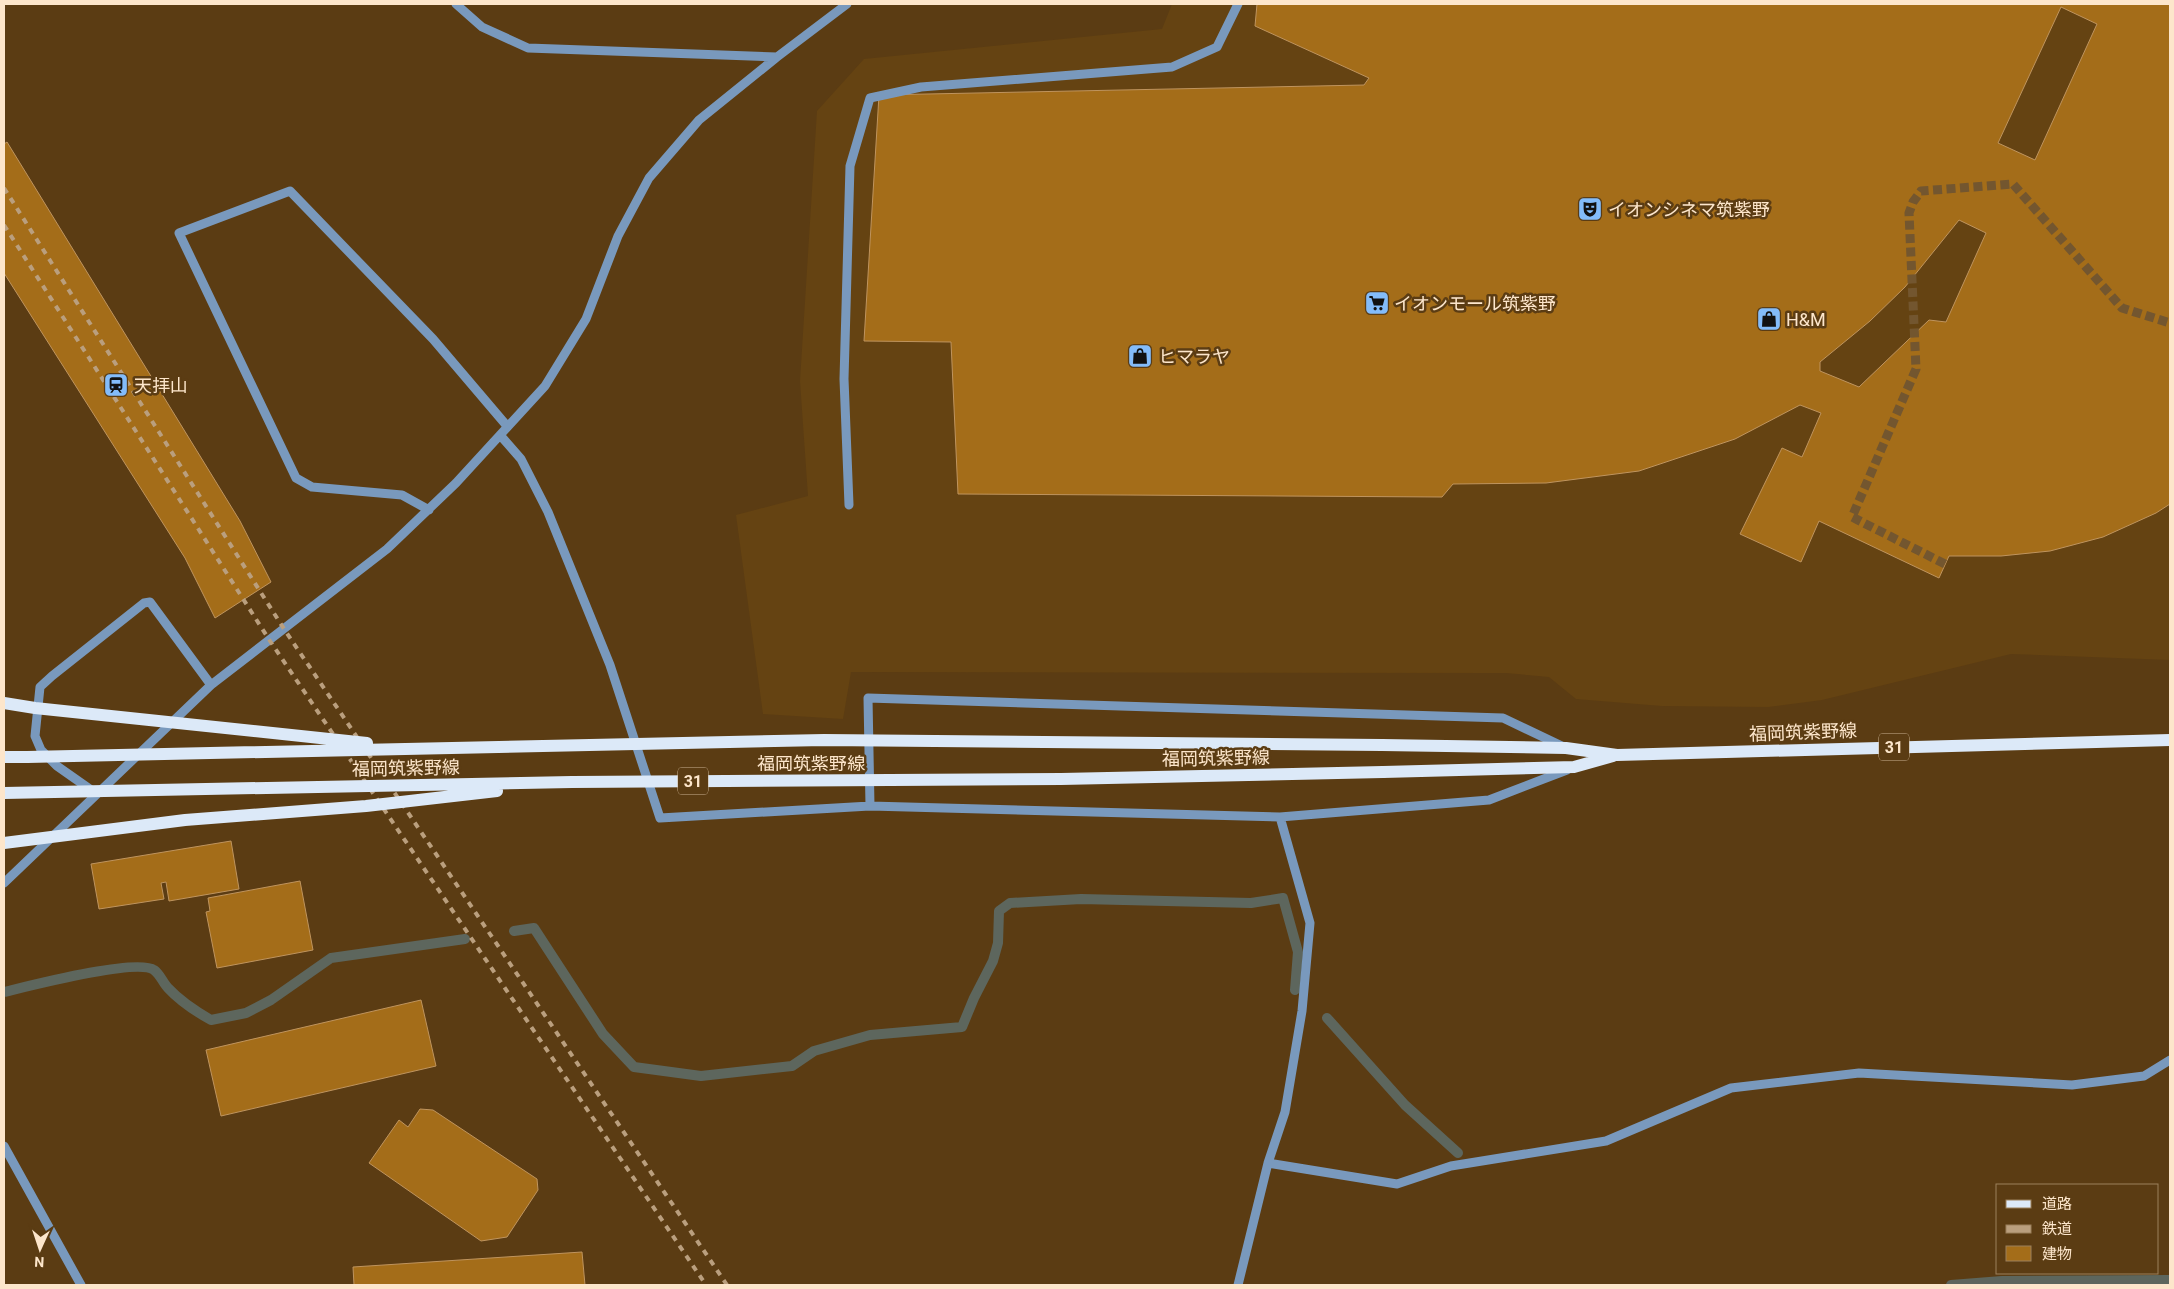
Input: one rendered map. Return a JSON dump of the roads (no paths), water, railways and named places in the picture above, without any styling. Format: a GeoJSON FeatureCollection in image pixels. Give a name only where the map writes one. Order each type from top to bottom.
{"type":"FeatureCollection","features":[{"type":"Feature","properties":{"kind":"main road"},"geometry":{"type":"LineString","coordinates":[[4,703],[35,708],[418,748]]}},
{"type":"Feature","properties":{"kind":"main road","name":"福岡筑紫野線"},"geometry":{"type":"LineString","coordinates":[[4,757],[824,740],[1566,748],[1618,755],[2170,740]]}},
{"type":"Feature","properties":{"kind":"main road","name":"福岡筑紫野線"},"geometry":{"type":"LineString","coordinates":[[4,793],[572,782],[1061,779],[1383,772],[1574,767],[1618,755]]}},
{"type":"Feature","properties":{"kind":"main road"},"geometry":{"type":"LineString","coordinates":[[4,843],[185,820],[366,806],[572,782]]}},
{"type":"Feature","properties":{"kind":"street"},"geometry":{"type":"LineString","coordinates":[[456,4],[482,27],[528,48],[778,56]]}},
{"type":"Feature","properties":{"kind":"street"},"geometry":{"type":"LineString","coordinates":[[4,883],[211,685],[387,549],[429,510],[545,386],[586,319],[618,236],[649,178],[699,120],[778,56],[847,4]]}},
{"type":"Feature","properties":{"kind":"street"},"geometry":{"type":"LineString","coordinates":[[849,505],[844,379],[850,166],[870,98],[921,87],[1172,67],[1217,47],[1238,4]]}},
{"type":"Feature","properties":{"kind":"street"},"geometry":{"type":"LineString","coordinates":[[429,510],[402,495],[312,486],[296,478],[179,233],[290,191],[433,339],[507,426]]}},
{"type":"Feature","properties":{"kind":"street"},"geometry":{"type":"LineString","coordinates":[[500,435],[520,459],[548,512],[610,665],[660,818],[870,806],[1280,817],[1489,800],[1574,767]]}},
{"type":"Feature","properties":{"kind":"street"},"geometry":{"type":"LineString","coordinates":[[97,794],[58,766],[41,750],[35,736],[40,687],[144,604],[150,602],[211,685]]}},
{"type":"Feature","properties":{"kind":"street"},"geometry":{"type":"LineString","coordinates":[[870,806],[868,698],[1503,718],[1566,748]]}},
{"type":"Feature","properties":{"kind":"street"},"geometry":{"type":"LineString","coordinates":[[1238,1285],[1268,1163],[1286,1103],[1302,1011],[1310,923],[1280,817]]}},
{"type":"Feature","properties":{"kind":"street"},"geometry":{"type":"LineString","coordinates":[[1268,1163],[1397,1184],[1451,1166],[1606,1141],[1731,1088],[1859,1073],[2072,1085],[2144,1076],[2170,1060]]}},
{"type":"Feature","properties":{"kind":"street"},"geometry":{"type":"LineString","coordinates":[[4,1146],[81,1285]]}},
{"type":"Feature","properties":{"kind":"waterway"},"geometry":{"type":"LineString","coordinates":[[514,931],[534,928],[603,1034],[634,1067],[701,1076],[792,1066],[814,1051],[870,1035],[962,1027],[993,961],[998,943],[999,911],[1010,903],[1081,899],[1251,903],[1283,898],[1298,952],[1295,990]]}},
{"type":"Feature","properties":{"kind":"waterway"},"geometry":{"type":"LineString","coordinates":[[4,992],[82,974],[144,967],[154,970],[178,998],[211,1020],[246,1013],[271,1000],[331,958],[465,939]]}},
{"type":"Feature","properties":{"kind":"waterway"},"geometry":{"type":"LineString","coordinates":[[1327,1018],[1405,1105],[1458,1153]]}},
{"type":"Feature","properties":{"kind":"waterway"},"geometry":{"type":"LineString","coordinates":[[1951,1285],[2002,1281],[2170,1280]]}},
{"type":"Feature","properties":{"kind":"tunnel"},"geometry":{"type":"LineString","coordinates":[[1945,564],[1852,517],[1916,369],[1909,213],[1913,202],[1921,191],[2013,184],[2122,308],[2170,323]]}},
{"type":"Feature","properties":{"kind":"railway"},"geometry":{"type":"LineString","coordinates":[[4,188],[284,629],[727,1285]]}},
{"type":"Feature","properties":{"kind":"railway"},"geometry":{"type":"LineString","coordinates":[[4,225],[270,641],[706,1285]]}},
{"type":"Feature","properties":{"kind":"place","name":"イオンシネマ筑紫野"},"geometry":{"type":"Point","coordinates":[1590,209]}},
{"type":"Feature","properties":{"kind":"place","name":"イオンモール筑紫野"},"geometry":{"type":"Point","coordinates":[1377,303]}},
{"type":"Feature","properties":{"kind":"place","name":"H&M"},"geometry":{"type":"Point","coordinates":[1769,319]}},
{"type":"Feature","properties":{"kind":"place","name":"ヒマラヤ"},"geometry":{"type":"Point","coordinates":[1140,356]}},
{"type":"Feature","properties":{"kind":"place","name":"天拝山"},"geometry":{"type":"Point","coordinates":[116,385]}}]}
